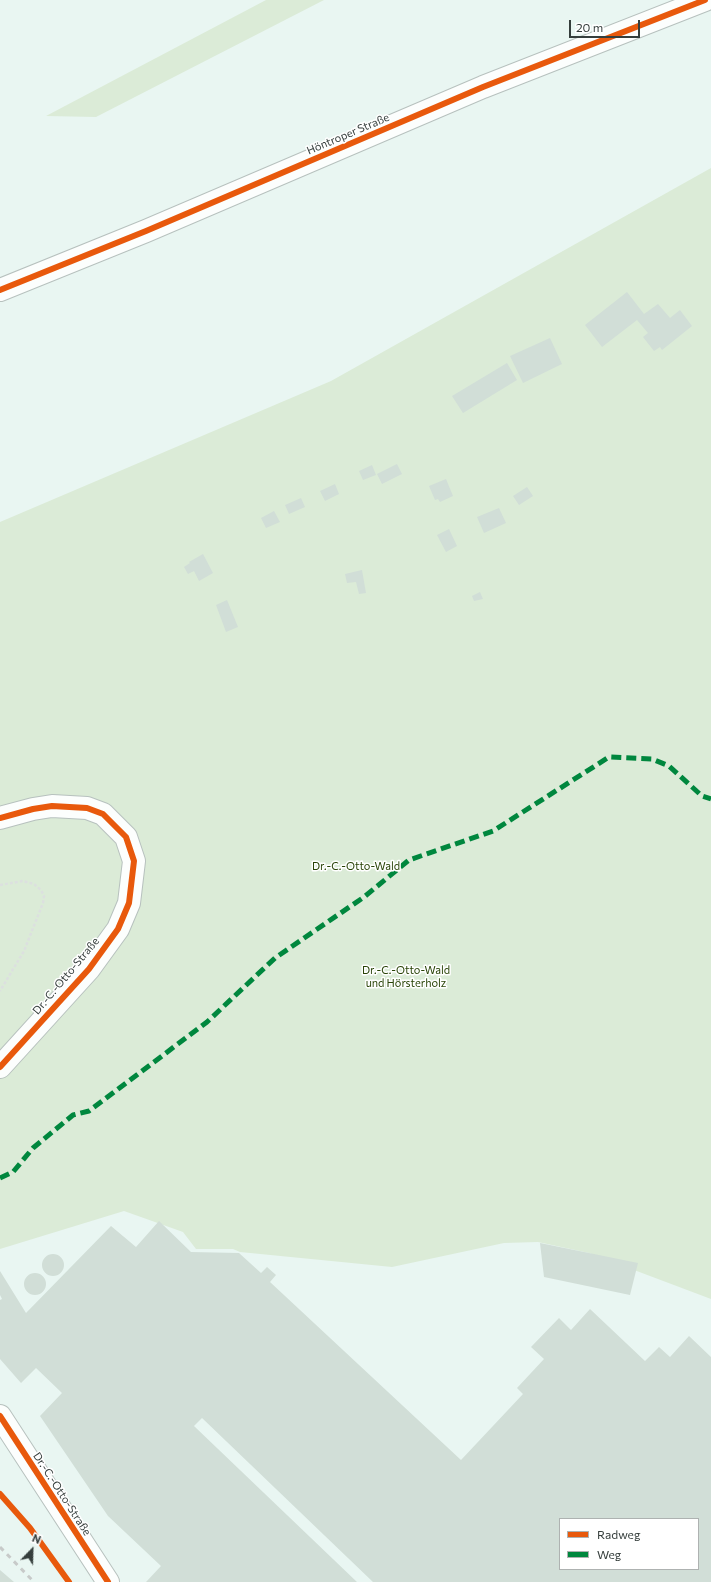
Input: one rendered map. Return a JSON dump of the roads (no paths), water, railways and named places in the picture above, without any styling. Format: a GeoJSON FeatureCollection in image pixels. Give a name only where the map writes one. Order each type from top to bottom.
{"type":"FeatureCollection","features":[{"type":"Feature","properties":{"kind":"street","name":"Höntroper Straße"},"geometry":{"type":"LineString","coordinates":[[0,290],[146,231],[484,87],[705,0]]}},
{"type":"Feature","properties":{"kind":"street","name":"Dr.-C.-Otto-Straße"},"geometry":{"type":"LineString","coordinates":[[0,818],[33,809],[52,806],[87,808],[103,814],[126,837],[134,861],[129,903],[118,929],[89,969],[0,1067]]}},
{"type":"Feature","properties":{"kind":"street","name":"Dr.-C.-Otto-Straße"},"geometry":{"type":"LineString","coordinates":[[0,1416],[108,1582]]}},
{"type":"Feature","properties":{"kind":"railway"},"geometry":{"type":"LineString","coordinates":[[0,1547],[34,1582]]}},
{"type":"Feature","properties":{"kind":"park label","name":"Dr.-C.-Otto-Wald"},"geometry":{"type":"Point","coordinates":[356,866]}},
{"type":"Feature","properties":{"kind":"park label","name":"Dr.-C.-Otto-Wald und Hörsterholz"},"geometry":{"type":"Point","coordinates":[406,976]}}]}
